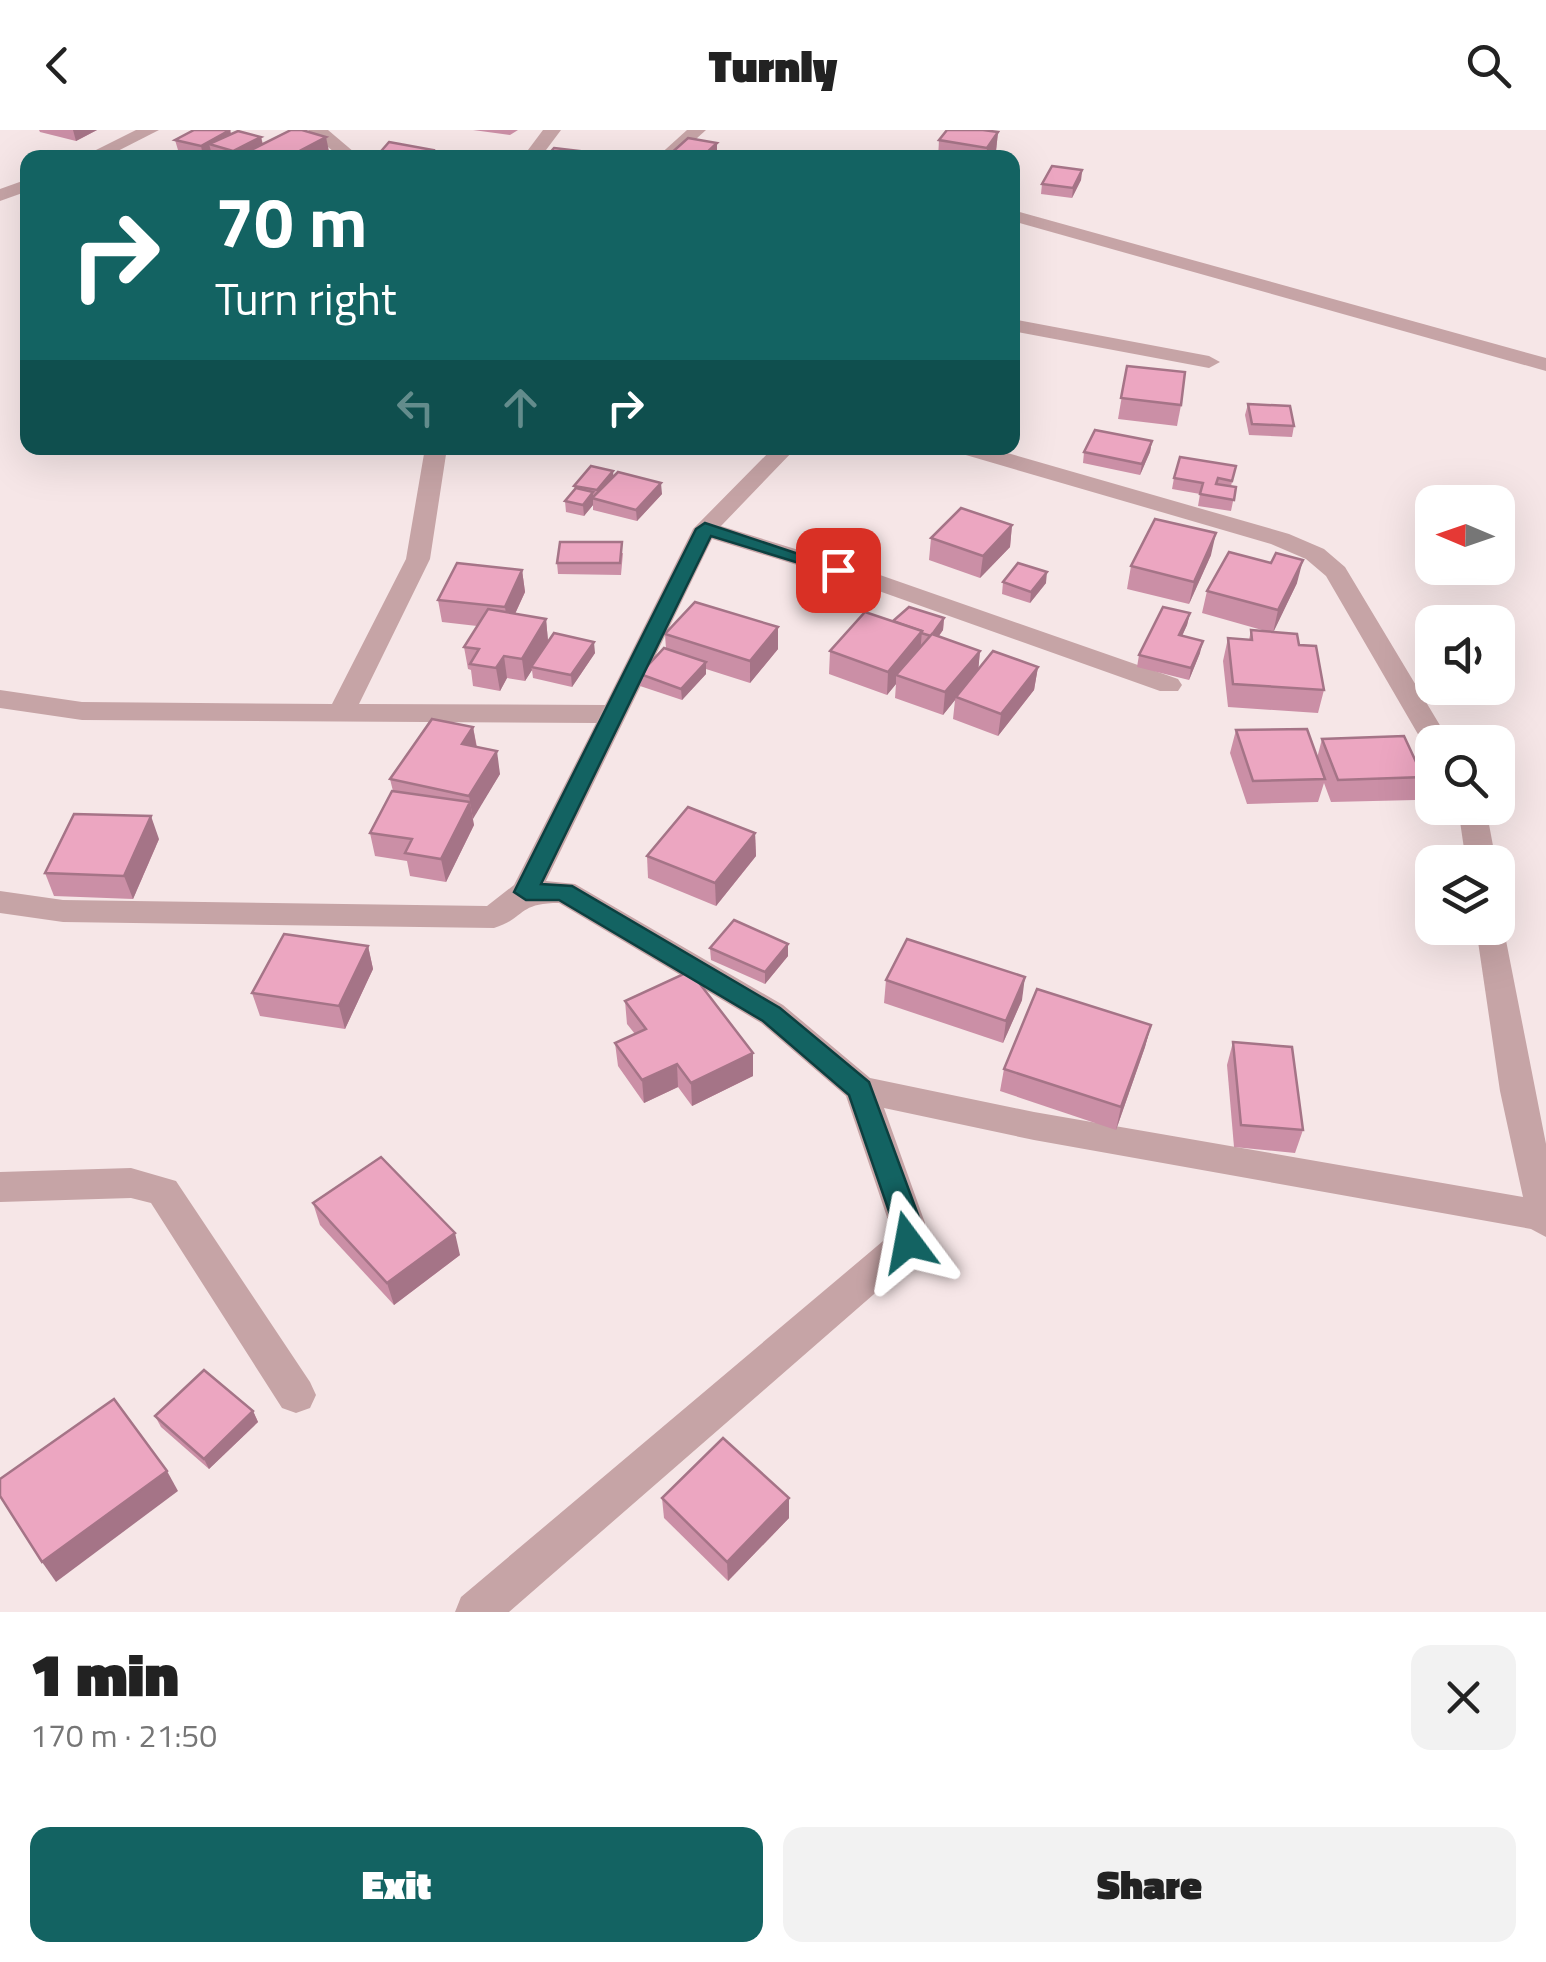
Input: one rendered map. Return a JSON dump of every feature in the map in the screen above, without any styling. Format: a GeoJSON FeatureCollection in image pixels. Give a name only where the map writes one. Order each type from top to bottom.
{"type":"FeatureCollection","features":[{"type":"Feature","properties":{"kind":"street"},"geometry":{"type":"LineString","coordinates":[[106,150],[150,130]]}},
{"type":"Feature","properties":{"kind":"street"},"geometry":{"type":"LineString","coordinates":[[317,130],[343,150]]}},
{"type":"Feature","properties":{"kind":"street"},"geometry":{"type":"LineString","coordinates":[[536,150],[552,130]]}},
{"type":"Feature","properties":{"kind":"street"},"geometry":{"type":"LineString","coordinates":[[673,150],[697,130]]}},
{"type":"Feature","properties":{"kind":"street"},"geometry":{"type":"LineString","coordinates":[[1020,217],[1546,365]]}},
{"type":"Feature","properties":{"kind":"street"},"geometry":{"type":"LineString","coordinates":[[1020,327],[1209,362]]}},
{"type":"Feature","properties":{"kind":"street"},"geometry":{"type":"LineString","coordinates":[[342,713],[418,559],[435,455]]}},
{"type":"Feature","properties":{"kind":"street"},"geometry":{"type":"LineString","coordinates":[[0,902],[63,910],[494,917],[526,892],[705,529],[779,455]]}},
{"type":"Feature","properties":{"kind":"street"},"geometry":{"type":"LineString","coordinates":[[991,455],[1280,539],[1315,554],[1336,572],[1426,725]]}},
{"type":"Feature","properties":{"kind":"street"},"geometry":{"type":"LineString","coordinates":[[705,529],[871,580],[1169,685]]}},
{"type":"Feature","properties":{"kind":"street"},"geometry":{"type":"LineString","coordinates":[[0,699],[82,711],[613,714]]}},
{"type":"Feature","properties":{"kind":"street"},"geometry":{"type":"LineString","coordinates":[[526,892],[564,892],[772,1014],[860,1089],[1034,1126],[1545,1219],[1531,1092],[1495,945]]}},
{"type":"Feature","properties":{"kind":"street"},"geometry":{"type":"LineString","coordinates":[[476,1612],[908,1242],[907,1223],[860,1089]]}},
{"type":"Feature","properties":{"kind":"street"},"geometry":{"type":"LineString","coordinates":[[0,1187],[131,1183],[163,1192],[296,1395]]}},
{"type":"Feature","properties":{"kind":"building"},"geometry":{"type":"Polygon","coordinates":[[[194,130],[230,130],[201,146],[175,140],[194,130]]]}},
{"type":"Feature","properties":{"kind":"building"},"geometry":{"type":"Polygon","coordinates":[[[291,130],[326,137],[301,150],[251,150],[291,130]]]}},
{"type":"Feature","properties":{"kind":"building"},"geometry":{"type":"Polygon","coordinates":[[[947,130],[998,132],[987,148],[939,140],[947,130]]]}},
{"type":"Feature","properties":{"kind":"building"},"geometry":{"type":"Polygon","coordinates":[[[238,131],[261,137],[235,150],[209,144],[238,131]]]}},
{"type":"Feature","properties":{"kind":"building"},"geometry":{"type":"Polygon","coordinates":[[[688,138],[717,143],[710,150],[675,150],[688,138]]]}},
{"type":"Feature","properties":{"kind":"building"},"geometry":{"type":"Polygon","coordinates":[[[389,142],[433,150],[382,150],[389,142]]]}},
{"type":"Feature","properties":{"kind":"building"},"geometry":{"type":"Polygon","coordinates":[[[1052,166],[1082,170],[1073,188],[1042,184],[1052,166]]]}},
{"type":"Feature","properties":{"kind":"building"},"geometry":{"type":"Polygon","coordinates":[[[1127,366],[1185,372],[1181,405],[1121,398],[1127,366]]]}},
{"type":"Feature","properties":{"kind":"building"},"geometry":{"type":"Polygon","coordinates":[[[1248,404],[1290,406],[1294,426],[1252,424],[1248,404]]]}},
{"type":"Feature","properties":{"kind":"building"},"geometry":{"type":"Polygon","coordinates":[[[1095,430],[1152,441],[1142,464],[1084,452],[1095,430]]]}},
{"type":"Feature","properties":{"kind":"building"},"geometry":{"type":"Polygon","coordinates":[[[1180,457],[1236,466],[1232,481],[1218,478],[1216,484],[1236,487],[1234,500],[1200,494],[1203,483],[1174,478],[1180,457]]]}},
{"type":"Feature","properties":{"kind":"building"},"geometry":{"type":"Polygon","coordinates":[[[591,466],[613,471],[597,490],[574,486],[591,466]]]}},
{"type":"Feature","properties":{"kind":"building"},"geometry":{"type":"Polygon","coordinates":[[[618,472],[661,483],[636,510],[592,498],[618,472]]]}},
{"type":"Feature","properties":{"kind":"building"},"geometry":{"type":"Polygon","coordinates":[[[576,488],[593,492],[583,505],[565,501],[576,488]]]}},
{"type":"Feature","properties":{"kind":"building"},"geometry":{"type":"Polygon","coordinates":[[[961,508],[1012,525],[983,556],[931,538],[961,508]]]}},
{"type":"Feature","properties":{"kind":"building"},"geometry":{"type":"Polygon","coordinates":[[[1155,519],[1216,533],[1194,582],[1131,566],[1155,519]]]}},
{"type":"Feature","properties":{"kind":"building"},"geometry":{"type":"Polygon","coordinates":[[[560,542],[622,542],[620,563],[557,563],[560,542]]]}},
{"type":"Feature","properties":{"kind":"building"},"geometry":{"type":"Polygon","coordinates":[[[1229,552],[1271,563],[1276,553],[1303,560],[1278,610],[1207,591],[1229,552]]]}},
{"type":"Feature","properties":{"kind":"building"},"geometry":{"type":"Polygon","coordinates":[[[457,563],[522,570],[505,607],[438,600],[457,563]]]}},
{"type":"Feature","properties":{"kind":"building"},"geometry":{"type":"Polygon","coordinates":[[[1018,563],[1047,572],[1031,592],[1003,582],[1018,563]]]}},
{"type":"Feature","properties":{"kind":"building"},"geometry":{"type":"Polygon","coordinates":[[[695,602],[778,627],[750,661],[665,634],[695,602]]]}},
{"type":"Feature","properties":{"kind":"building"},"geometry":{"type":"Polygon","coordinates":[[[909,607],[944,618],[931,636],[893,621],[909,607]]]}},
{"type":"Feature","properties":{"kind":"building"},"geometry":{"type":"Polygon","coordinates":[[[1163,607],[1190,613],[1179,635],[1203,641],[1191,668],[1139,655],[1163,607]]]}},
{"type":"Feature","properties":{"kind":"building"},"geometry":{"type":"Polygon","coordinates":[[[488,609],[546,619],[522,659],[504,656],[496,668],[470,664],[479,649],[464,647],[488,609]]]}},
{"type":"Feature","properties":{"kind":"building"},"geometry":{"type":"Polygon","coordinates":[[[865,612],[922,631],[888,672],[830,651],[865,612]]]}},
{"type":"Feature","properties":{"kind":"building"},"geometry":{"type":"Polygon","coordinates":[[[1251,630],[1297,634],[1299,645],[1316,646],[1324,690],[1233,684],[1228,638],[1252,640],[1251,630]]]}},
{"type":"Feature","properties":{"kind":"building"},"geometry":{"type":"Polygon","coordinates":[[[554,633],[594,642],[571,675],[531,667],[554,633]]]}},
{"type":"Feature","properties":{"kind":"building"},"geometry":{"type":"Polygon","coordinates":[[[932,634],[980,651],[945,692],[896,675],[932,634]]]}},
{"type":"Feature","properties":{"kind":"building"},"geometry":{"type":"Polygon","coordinates":[[[664,648],[706,662],[681,689],[640,674],[664,648]]]}},
{"type":"Feature","properties":{"kind":"building"},"geometry":{"type":"Polygon","coordinates":[[[993,651],[1038,667],[1001,714],[956,697],[993,651]]]}},
{"type":"Feature","properties":{"kind":"building"},"geometry":{"type":"Polygon","coordinates":[[[432,719],[473,727],[462,744],[497,751],[469,796],[390,779],[432,719]]]}},
{"type":"Feature","properties":{"kind":"building"},"geometry":{"type":"Polygon","coordinates":[[[1307,729],[1325,779],[1253,781],[1236,730],[1307,729]]]}},
{"type":"Feature","properties":{"kind":"building"},"geometry":{"type":"Polygon","coordinates":[[[1404,736],[1415,760],[1415,777],[1338,780],[1322,739],[1404,736]]]}},
{"type":"Feature","properties":{"kind":"building"},"geometry":{"type":"Polygon","coordinates":[[[392,791],[470,802],[441,859],[405,853],[412,839],[370,833],[392,791]]]}},
{"type":"Feature","properties":{"kind":"building"},"geometry":{"type":"Polygon","coordinates":[[[688,807],[755,833],[715,883],[647,856],[688,807]]]}},
{"type":"Feature","properties":{"kind":"building"},"geometry":{"type":"Polygon","coordinates":[[[74,814],[151,816],[124,876],[45,873],[74,814]]]}},
{"type":"Feature","properties":{"kind":"building"},"geometry":{"type":"Polygon","coordinates":[[[734,920],[788,944],[765,972],[710,948],[734,920]]]}},
{"type":"Feature","properties":{"kind":"building"},"geometry":{"type":"Polygon","coordinates":[[[284,934],[368,946],[339,1006],[252,993],[284,934]]]}},
{"type":"Feature","properties":{"kind":"building"},"geometry":{"type":"Polygon","coordinates":[[[907,939],[1025,977],[1006,1021],[886,980],[907,939]]]}},
{"type":"Feature","properties":{"kind":"building"},"geometry":{"type":"Polygon","coordinates":[[[690,971],[753,1053],[691,1083],[677,1064],[642,1080],[615,1043],[646,1029],[625,1001],[690,971]]]}},
{"type":"Feature","properties":{"kind":"building"},"geometry":{"type":"Polygon","coordinates":[[[1037,989],[1151,1025],[1121,1107],[1004,1069],[1037,989]]]}},
{"type":"Feature","properties":{"kind":"building"},"geometry":{"type":"Polygon","coordinates":[[[1233,1042],[1292,1047],[1303,1130],[1241,1125],[1233,1042]]]}},
{"type":"Feature","properties":{"kind":"building"},"geometry":{"type":"Polygon","coordinates":[[[381,1157],[455,1233],[387,1283],[313,1203],[381,1157]]]}},
{"type":"Feature","properties":{"kind":"building"},"geometry":{"type":"Polygon","coordinates":[[[204,1370],[253,1411],[204,1459],[155,1416],[204,1370]]]}},
{"type":"Feature","properties":{"kind":"building"},"geometry":{"type":"Polygon","coordinates":[[[114,1399],[167,1471],[42,1562],[0,1496],[0,1479],[114,1399]]]}},
{"type":"Feature","properties":{"kind":"building"},"geometry":{"type":"Polygon","coordinates":[[[723,1438],[789,1498],[727,1562],[662,1498],[723,1438]]]}},
{"type":"Feature","properties":{"kind":"route"},"geometry":{"type":"LineString","coordinates":[[838,570],[705,529],[526,892],[564,892],[772,1014],[860,1089],[907,1223],[908,1242]]}}]}
